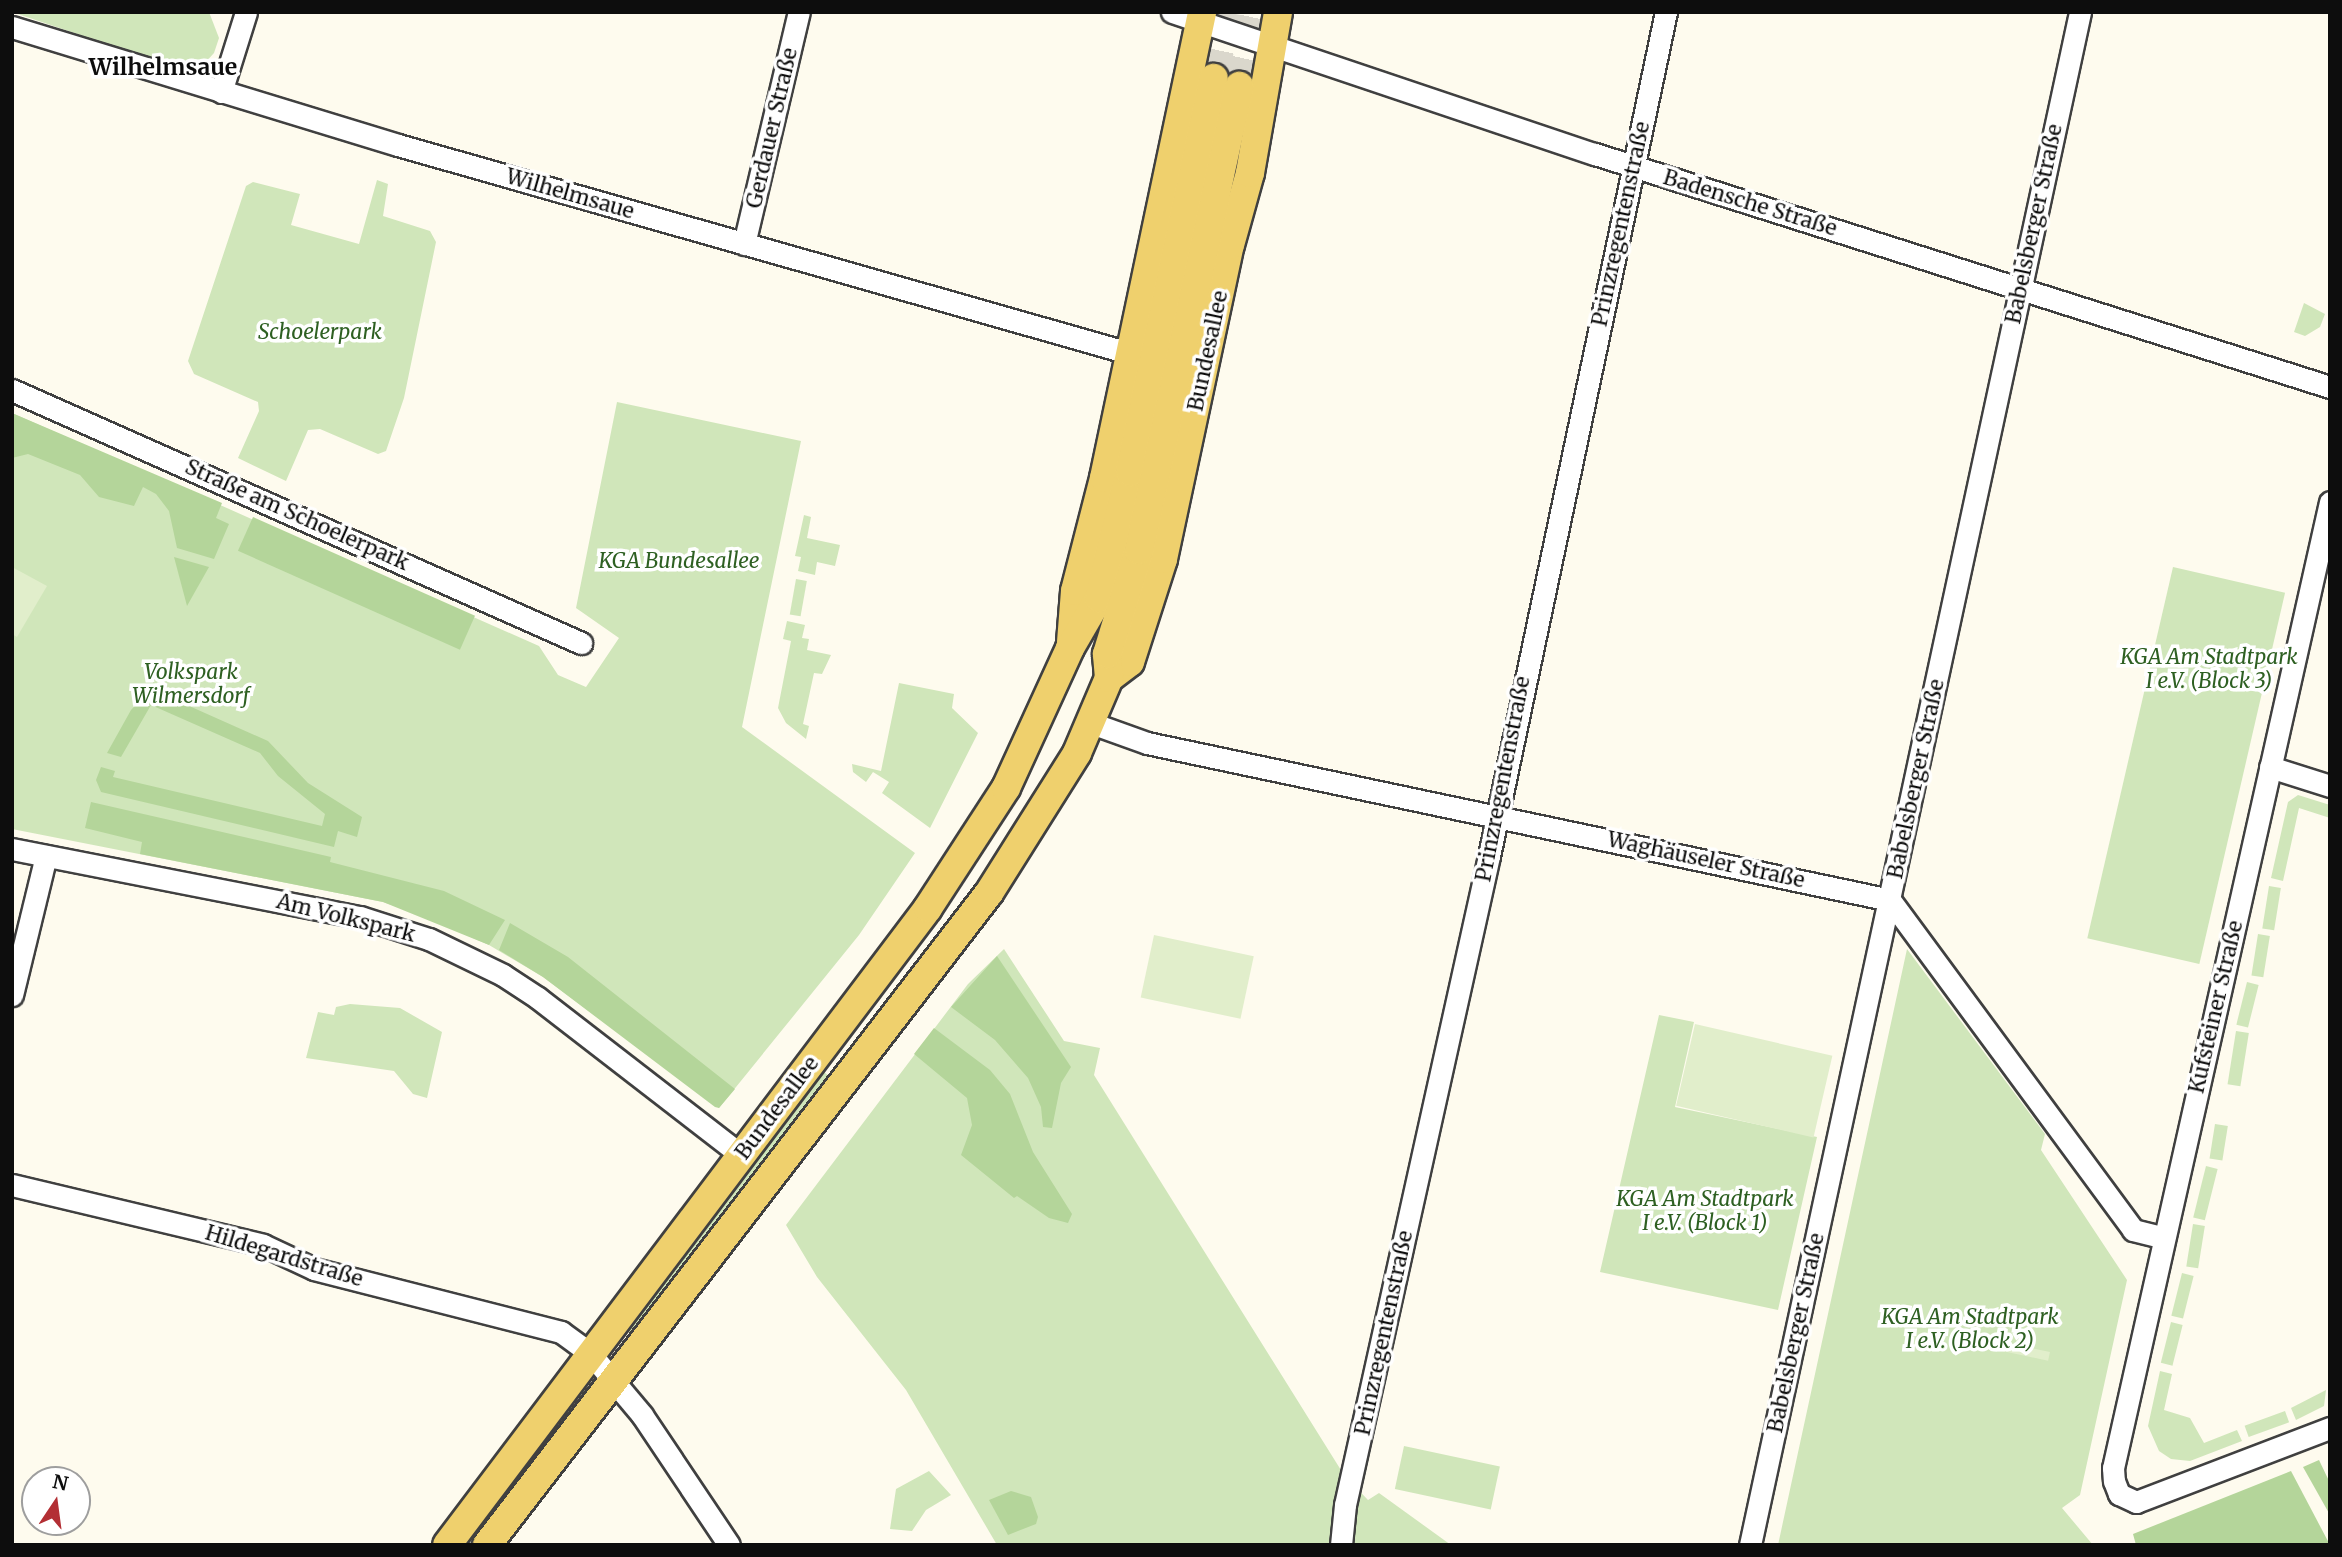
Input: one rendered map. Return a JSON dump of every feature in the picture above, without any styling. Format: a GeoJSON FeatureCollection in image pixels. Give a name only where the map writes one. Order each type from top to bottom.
{"type":"FeatureCollection","features":[{"type":"Feature","properties":{"kind":"main road","name":"Bundesallee"},"geometry":{"type":"LineString","coordinates":[[1109,678],[1130,662],[1163,559],[1230,245],[1250,173],[1278,12]]}},
{"type":"Feature","properties":{"kind":"main road","name":"Bundesallee"},"geometry":{"type":"LineString","coordinates":[[1070,648],[1075,591],[1201,17]]}},
{"type":"Feature","properties":{"kind":"main road","name":"Bundesallee"},"geometry":{"type":"LineString","coordinates":[[447,1545],[962,860],[1022,757],[1070,648],[1099,598],[1226,82],[1139,550],[1107,654],[1109,678],[1091,723],[1065,775],[989,893],[616,1382],[487,1545]]}},
{"type":"Feature","properties":{"kind":"street"},"geometry":{"type":"LineString","coordinates":[[221,92],[246,12]]}},
{"type":"Feature","properties":{"kind":"street","name":"Gerdauer Straße"},"geometry":{"type":"LineString","coordinates":[[744,244],[799,12]]}},
{"type":"Feature","properties":{"kind":"street","name":"Badensche Straße"},"geometry":{"type":"LineString","coordinates":[[1172,12],[1201,17],[1273,47],[1633,166],[2330,387]]}},
{"type":"Feature","properties":{"kind":"street","name":"Prinzregentenstraße"},"geometry":{"type":"LineString","coordinates":[[1341,1545],[1345,1505],[1496,816],[1666,12]]}},
{"type":"Feature","properties":{"kind":"street","name":"Babelsberger Straße"},"geometry":{"type":"LineString","coordinates":[[1751,1545],[2080,12]]}},
{"type":"Feature","properties":{"kind":"street","name":"Wilhelmsaue"},"geometry":{"type":"LineString","coordinates":[[12,27],[221,92],[1129,353]]}},
{"type":"Feature","properties":{"kind":"street","name":"Straße am Schoelerpark"},"geometry":{"type":"LineString","coordinates":[[12,390],[581,643]]}},
{"type":"Feature","properties":{"kind":"street","name":"Kufsteiner Straße"},"geometry":{"type":"LineString","coordinates":[[2330,502],[2113,1468],[2119,1494],[2136,1502],[2330,1428]]}},
{"type":"Feature","properties":{"kind":"street","name":"Waghäuseler Straße"},"geometry":{"type":"LineString","coordinates":[[1091,723],[1147,743],[1890,900]]}},
{"type":"Feature","properties":{"kind":"street"},"geometry":{"type":"LineString","coordinates":[[2270,767],[2330,786]]}},
{"type":"Feature","properties":{"kind":"street","name":"Am Volkspark"},"geometry":{"type":"LineString","coordinates":[[12,849],[360,917],[429,939],[503,975],[537,998],[741,1155]]}},
{"type":"Feature","properties":{"kind":"street"},"geometry":{"type":"LineString","coordinates":[[12,995],[46,856]]}},
{"type":"Feature","properties":{"kind":"street"},"geometry":{"type":"LineString","coordinates":[[1890,900],[2133,1230],[2164,1238]]}},
{"type":"Feature","properties":{"kind":"street","name":"Hildegardstraße"},"geometry":{"type":"LineString","coordinates":[[12,1185],[263,1245],[314,1269],[561,1332],[590,1353],[616,1382],[729,1545]]}},
{"type":"Feature","properties":{"kind":"green space","name":"Wilhelmsaue"},"geometry":{"type":"Polygon","coordinates":[[[12,12],[209,12],[219,38],[214,53],[204,64],[178,68],[12,12]]]}},
{"type":"Feature","properties":{"kind":"green space","name":"Schoelerpark"},"geometry":{"type":"Polygon","coordinates":[[[377,180],[388,184],[383,216],[430,231],[436,242],[404,398],[386,451],[378,454],[320,429],[308,430],[286,481],[238,458],[259,411],[258,402],[194,374],[188,361],[246,186],[253,182],[300,194],[291,225],[359,244],[377,180]]]}},
{"type":"Feature","properties":{"kind":"green space"},"geometry":{"type":"Polygon","coordinates":[[[2304,303],[2325,314],[2320,327],[2305,336],[2294,332],[2304,303]]]}},
{"type":"Feature","properties":{"kind":"green space","name":"Volkspark Wilmersdorf"},"geometry":{"type":"Polygon","coordinates":[[[617,402],[801,441],[742,727],[915,853],[859,935],[719,1108],[543,977],[489,945],[418,914],[383,902],[12,829],[12,413],[539,646],[558,675],[586,687],[619,638],[576,608],[617,402]]]}},
{"type":"Feature","properties":{"kind":"green space"},"geometry":{"type":"Polygon","coordinates":[[[12,413],[222,503],[216,518],[229,524],[214,559],[177,548],[169,511],[156,494],[143,487],[134,506],[99,497],[80,475],[28,454],[12,458],[12,413]]]}},
{"type":"Feature","properties":{"kind":"green space"},"geometry":{"type":"Polygon","coordinates":[[[804,515],[811,517],[807,538],[840,545],[835,566],[817,562],[815,575],[798,571],[801,557],[795,556],[804,515]]]}},
{"type":"Feature","properties":{"kind":"green space"},"geometry":{"type":"Polygon","coordinates":[[[253,517],[475,616],[460,650],[238,551],[253,517]]]}},
{"type":"Feature","properties":{"kind":"green space"},"geometry":{"type":"Polygon","coordinates":[[[174,557],[209,567],[187,606],[174,557]]]}},
{"type":"Feature","properties":{"kind":"green space"},"geometry":{"type":"Polygon","coordinates":[[[12,567],[47,586],[17,637],[12,634],[12,567]]]}},
{"type":"Feature","properties":{"kind":"green space","name":"KGA Am Stadtpark I e.V. (Block 3)"},"geometry":{"type":"Polygon","coordinates":[[[2173,567],[2285,593],[2199,964],[2087,938],[2173,567]]]}},
{"type":"Feature","properties":{"kind":"green space"},"geometry":{"type":"Polygon","coordinates":[[[796,579],[807,581],[801,616],[790,614],[796,579]]]}},
{"type":"Feature","properties":{"kind":"green space"},"geometry":{"type":"Polygon","coordinates":[[[787,621],[805,625],[802,638],[809,639],[807,650],[831,655],[822,674],[814,673],[803,724],[809,726],[806,739],[786,723],[778,708],[791,641],[783,639],[787,621]]]}},
{"type":"Feature","properties":{"kind":"green space"},"geometry":{"type":"Polygon","coordinates":[[[899,683],[954,694],[952,708],[978,733],[930,828],[882,793],[889,782],[873,772],[866,782],[853,772],[852,764],[881,771],[899,683]]]}},
{"type":"Feature","properties":{"kind":"green space"},"geometry":{"type":"Polygon","coordinates":[[[151,689],[268,741],[308,783],[362,817],[357,837],[338,831],[334,847],[101,792],[96,780],[101,767],[115,771],[113,777],[322,826],[325,814],[278,776],[260,753],[151,705],[121,757],[107,753],[131,710],[151,689]]]}},
{"type":"Feature","properties":{"kind":"green space"},"geometry":{"type":"Polygon","coordinates":[[[2298,795],[2330,805],[2330,818],[2299,808],[2283,881],[2271,878],[2288,802],[2298,795]]]}},
{"type":"Feature","properties":{"kind":"green space"},"geometry":{"type":"Polygon","coordinates":[[[91,802],[331,857],[330,862],[444,891],[505,920],[489,945],[383,902],[140,854],[142,842],[85,828],[91,802]]]}},
{"type":"Feature","properties":{"kind":"green space"},"geometry":{"type":"Polygon","coordinates":[[[2269,886],[2281,888],[2274,930],[2262,928],[2269,886]]]}},
{"type":"Feature","properties":{"kind":"green space"},"geometry":{"type":"Polygon","coordinates":[[[510,923],[568,957],[735,1089],[719,1108],[715,1107],[543,977],[499,950],[510,923]]]}},
{"type":"Feature","properties":{"kind":"green space"},"geometry":{"type":"Polygon","coordinates":[[[2258,934],[2270,936],[2263,977],[2251,975],[2258,934]]]}},
{"type":"Feature","properties":{"kind":"green space"},"geometry":{"type":"Polygon","coordinates":[[[1154,935],[1254,956],[1240,1019],[1141,998],[1154,935]]]}},
{"type":"Feature","properties":{"kind":"green space"},"geometry":{"type":"Polygon","coordinates":[[[1004,949],[1064,1041],[1100,1048],[1094,1075],[1344,1475],[1368,1500],[1379,1493],[1451,1545],[997,1545],[906,1390],[817,1277],[786,1225],[968,984],[1004,949]]]}},
{"type":"Feature","properties":{"kind":"green space","name":"KGA Am Stadtpark I e.V. (Block 2)"},"geometry":{"type":"Polygon","coordinates":[[[1907,949],[2045,1134],[2041,1150],[2127,1280],[2080,1495],[2062,1508],[2093,1545],[1778,1545],[1907,949]]]}},
{"type":"Feature","properties":{"kind":"green space"},"geometry":{"type":"Polygon","coordinates":[[[997,956],[1071,1067],[1061,1083],[1052,1128],[1043,1127],[1041,1107],[1028,1078],[995,1040],[951,1007],[997,956]]]}},
{"type":"Feature","properties":{"kind":"green space"},"geometry":{"type":"Polygon","coordinates":[[[2247,982],[2259,985],[2248,1028],[2236,1025],[2247,982]]]}},
{"type":"Feature","properties":{"kind":"green space"},"geometry":{"type":"Polygon","coordinates":[[[350,1004],[400,1008],[442,1032],[427,1098],[413,1094],[394,1071],[306,1058],[318,1012],[334,1015],[336,1007],[350,1004]]]}},
{"type":"Feature","properties":{"kind":"green space","name":"KGA Am Stadtpark I e.V. (Block 1)"},"geometry":{"type":"Polygon","coordinates":[[[1659,1015],[1694,1022],[1675,1107],[1817,1137],[1778,1310],[1600,1272],[1659,1015]]]}},
{"type":"Feature","properties":{"kind":"green space"},"geometry":{"type":"Polygon","coordinates":[[[1695,1024],[1832,1056],[1813,1138],[1676,1106],[1695,1024]]]}},
{"type":"Feature","properties":{"kind":"green space"},"geometry":{"type":"Polygon","coordinates":[[[934,1028],[990,1070],[1010,1094],[1033,1152],[1072,1214],[1068,1223],[1049,1218],[1017,1196],[1014,1198],[961,1155],[972,1125],[967,1098],[914,1054],[934,1028]]]}},
{"type":"Feature","properties":{"kind":"green space"},"geometry":{"type":"Polygon","coordinates":[[[2236,1031],[2249,1033],[2240,1086],[2228,1084],[2236,1031]]]}},
{"type":"Feature","properties":{"kind":"green space"},"geometry":{"type":"Polygon","coordinates":[[[824,1072],[829,1076],[631,1335],[628,1330],[824,1072]]]}},
{"type":"Feature","properties":{"kind":"green space"},"geometry":{"type":"Polygon","coordinates":[[[2215,1124],[2228,1126],[2222,1161],[2210,1159],[2215,1124]]]}},
{"type":"Feature","properties":{"kind":"green space"},"geometry":{"type":"Polygon","coordinates":[[[2206,1166],[2218,1169],[2205,1220],[2193,1217],[2206,1166]]]}},
{"type":"Feature","properties":{"kind":"green space"},"geometry":{"type":"Polygon","coordinates":[[[2193,1224],[2205,1226],[2198,1268],[2186,1266],[2193,1224]]]}},
{"type":"Feature","properties":{"kind":"green space"},"geometry":{"type":"Polygon","coordinates":[[[2182,1273],[2194,1276],[2183,1319],[2171,1316],[2182,1273]]]}},
{"type":"Feature","properties":{"kind":"green space"},"geometry":{"type":"Polygon","coordinates":[[[2171,1322],[2183,1325],[2172,1366],[2161,1363],[2171,1322]]]}},
{"type":"Feature","properties":{"kind":"green space"},"geometry":{"type":"Polygon","coordinates":[[[2003,1342],[2050,1352],[2048,1361],[2001,1351],[2003,1342]]]}},
{"type":"Feature","properties":{"kind":"green space"},"geometry":{"type":"Polygon","coordinates":[[[2160,1371],[2172,1374],[2164,1410],[2190,1418],[2204,1443],[2237,1430],[2242,1441],[2190,1461],[2171,1459],[2159,1451],[2148,1426],[2160,1371]]]}},
{"type":"Feature","properties":{"kind":"green space"},"geometry":{"type":"Polygon","coordinates":[[[2326,1390],[2324,1406],[2296,1420],[2291,1408],[2326,1390]]]}},
{"type":"Feature","properties":{"kind":"green space"},"geometry":{"type":"Polygon","coordinates":[[[570,1406],[575,1409],[493,1545],[486,1545],[570,1406]]]}},
{"type":"Feature","properties":{"kind":"green space"},"geometry":{"type":"Polygon","coordinates":[[[2285,1411],[2289,1422],[2249,1437],[2245,1426],[2285,1411]]]}},
{"type":"Feature","properties":{"kind":"green space"},"geometry":{"type":"Polygon","coordinates":[[[1404,1446],[1500,1466],[1491,1509],[1395,1489],[1404,1446]]]}},
{"type":"Feature","properties":{"kind":"green space"},"geometry":{"type":"Polygon","coordinates":[[[2319,1460],[2330,1483],[2330,1515],[2303,1467],[2319,1460]]]}},
{"type":"Feature","properties":{"kind":"green space"},"geometry":{"type":"Polygon","coordinates":[[[929,1471],[951,1495],[926,1510],[912,1531],[890,1529],[896,1489],[929,1471]]]}},
{"type":"Feature","properties":{"kind":"green space"},"geometry":{"type":"Polygon","coordinates":[[[2291,1471],[2330,1545],[2136,1545],[2133,1534],[2291,1471]]]}},
{"type":"Feature","properties":{"kind":"green space"},"geometry":{"type":"Polygon","coordinates":[[[1011,1491],[1031,1497],[1038,1517],[1036,1524],[1008,1535],[989,1500],[1011,1491]]]}},
{"type":"Feature","properties":{"kind":"tunnel"},"geometry":{"type":"LineString","coordinates":[[1214,78],[1228,12]]}},
{"type":"Feature","properties":{"kind":"tunnel"},"geometry":{"type":"LineString","coordinates":[[1239,86],[1255,12]]}},
{"type":"Feature","properties":{"kind":"district","name":"Wilhelmsaue"},"geometry":{"type":"Point","coordinates":[163,67]}},
{"type":"Feature","properties":{"kind":"park label","name":"KGA Bundesallee"},"geometry":{"type":"Point","coordinates":[679,561]}}]}
